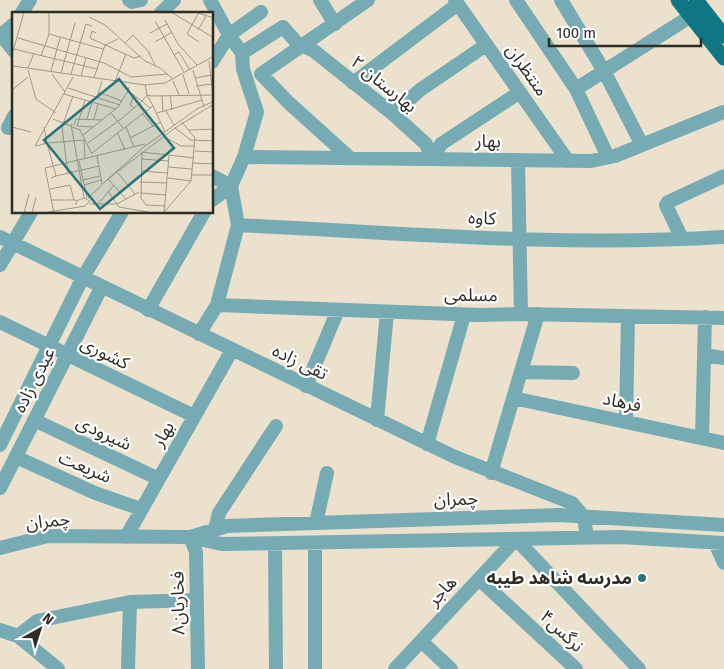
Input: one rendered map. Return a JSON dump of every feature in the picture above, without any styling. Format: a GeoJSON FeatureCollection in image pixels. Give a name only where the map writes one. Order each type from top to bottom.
{"type":"FeatureCollection","features":[{"type":"Feature","properties":{"kind":"main road"},"geometry":{"type":"LineString","coordinates":[[678,0],[724,58]]}},
{"type":"Feature","properties":{"kind":"main road"},"geometry":{"type":"LineString","coordinates":[[696,0],[724,36]]}},
{"type":"Feature","properties":{"kind":"street"},"geometry":{"type":"LineString","coordinates":[[22,12],[30,0]]}},
{"type":"Feature","properties":{"kind":"street"},"geometry":{"type":"LineString","coordinates":[[129,0],[132,2],[141,0]]}},
{"type":"Feature","properties":{"kind":"street"},"geometry":{"type":"LineString","coordinates":[[161,8],[174,0]]}},
{"type":"Feature","properties":{"kind":"street"},"geometry":{"type":"LineString","coordinates":[[210,0],[228,35],[242,53],[243,69],[256,112],[244,157],[231,186],[214,199]]}},
{"type":"Feature","properties":{"kind":"street"},"geometry":{"type":"LineString","coordinates":[[320,0],[335,24]]}},
{"type":"Feature","properties":{"kind":"street"},"geometry":{"type":"LineString","coordinates":[[350,158],[289,103],[261,74],[368,0]]}},
{"type":"Feature","properties":{"kind":"street"},"geometry":{"type":"LineString","coordinates":[[516,0],[576,89],[608,157]]}},
{"type":"Feature","properties":{"kind":"street"},"geometry":{"type":"LineString","coordinates":[[561,0],[604,71],[642,145]]}},
{"type":"Feature","properties":{"kind":"street"},"geometry":{"type":"LineString","coordinates":[[353,82],[457,2]]}},
{"type":"Feature","properties":{"kind":"street","name":"منتظران"},"geometry":{"type":"LineString","coordinates":[[457,2],[568,161]]}},
{"type":"Feature","properties":{"kind":"street"},"geometry":{"type":"LineString","coordinates":[[214,59],[228,35],[261,12]]}},
{"type":"Feature","properties":{"kind":"street"},"geometry":{"type":"LineString","coordinates":[[576,89],[692,16]]}},
{"type":"Feature","properties":{"kind":"street"},"geometry":{"type":"LineString","coordinates":[[12,26],[0,35],[12,49]]}},
{"type":"Feature","properties":{"kind":"street","name":"بهارستان ۲"},"geometry":{"type":"LineString","coordinates":[[242,53],[283,27],[297,43],[314,51],[393,114],[426,144],[432,160]]}},
{"type":"Feature","properties":{"kind":"street"},"geometry":{"type":"LineString","coordinates":[[393,114],[420,90],[486,44]]}},
{"type":"Feature","properties":{"kind":"street"},"geometry":{"type":"LineString","coordinates":[[432,160],[441,144],[520,92]]}},
{"type":"Feature","properties":{"kind":"street","name":"بهار"},"geometry":{"type":"LineString","coordinates":[[244,157],[591,161],[642,145],[724,113]]}},
{"type":"Feature","properties":{"kind":"street"},"geometry":{"type":"LineString","coordinates":[[518,160],[521,314]]}},
{"type":"Feature","properties":{"kind":"street"},"geometry":{"type":"LineString","coordinates":[[682,239],[666,205],[668,202],[724,176]]}},
{"type":"Feature","properties":{"kind":"street"},"geometry":{"type":"LineString","coordinates":[[214,177],[231,186]]}},
{"type":"Feature","properties":{"kind":"street"},"geometry":{"type":"LineString","coordinates":[[199,334],[217,305],[238,225],[231,186]]}},
{"type":"Feature","properties":{"kind":"street"},"geometry":{"type":"LineString","coordinates":[[0,265],[6,240],[29,214]]}},
{"type":"Feature","properties":{"kind":"street","name":"عیدی زاده"},"geometry":{"type":"LineString","coordinates":[[0,445],[82,279],[121,214]]}},
{"type":"Feature","properties":{"kind":"street"},"geometry":{"type":"LineString","coordinates":[[148,310],[203,214]]}},
{"type":"Feature","properties":{"kind":"street","name":"کاوه"},"geometry":{"type":"LineString","coordinates":[[238,225],[520,239],[682,239],[724,236]]}},
{"type":"Feature","properties":{"kind":"street","name":"تقی زاده"},"geometry":{"type":"LineString","coordinates":[[6,240],[82,279],[427,444],[491,472],[572,503],[584,517]]}},
{"type":"Feature","properties":{"kind":"street","name":"عیدی زاده"},"geometry":{"type":"LineString","coordinates":[[0,488],[101,288]]}},
{"type":"Feature","properties":{"kind":"street","name":"مسلمی"},"geometry":{"type":"LineString","coordinates":[[217,305],[464,315],[538,314],[724,318]]}},
{"type":"Feature","properties":{"kind":"street"},"geometry":{"type":"LineString","coordinates":[[306,386],[338,310]]}},
{"type":"Feature","properties":{"kind":"street"},"geometry":{"type":"LineString","coordinates":[[377,420],[387,312]]}},
{"type":"Feature","properties":{"kind":"street"},"geometry":{"type":"LineString","coordinates":[[491,472],[538,314]]}},
{"type":"Feature","properties":{"kind":"street"},"geometry":{"type":"LineString","coordinates":[[427,444],[464,315]]}},
{"type":"Feature","properties":{"kind":"street"},"geometry":{"type":"LineString","coordinates":[[626,422],[628,316]]}},
{"type":"Feature","properties":{"kind":"street"},"geometry":{"type":"LineString","coordinates":[[702,438],[705,317]]}},
{"type":"Feature","properties":{"kind":"street","name":"کشوری"},"geometry":{"type":"LineString","coordinates":[[0,322],[48,347],[194,416]]}},
{"type":"Feature","properties":{"kind":"street","name":"بهار"},"geometry":{"type":"LineString","coordinates":[[126,537],[232,350]]}},
{"type":"Feature","properties":{"kind":"street"},"geometry":{"type":"LineString","coordinates":[[704,355],[724,358]]}},
{"type":"Feature","properties":{"kind":"street"},"geometry":{"type":"LineString","coordinates":[[521,372],[573,373]]}},
{"type":"Feature","properties":{"kind":"street","name":"فرهاد"},"geometry":{"type":"LineString","coordinates":[[513,398],[724,443]]}},
{"type":"Feature","properties":{"kind":"street","name":"شیرودی"},"geometry":{"type":"LineString","coordinates":[[34,420],[159,479]]}},
{"type":"Feature","properties":{"kind":"street"},"geometry":{"type":"LineString","coordinates":[[215,529],[218,513],[276,426]]}},
{"type":"Feature","properties":{"kind":"street","name":"شریعت"},"geometry":{"type":"LineString","coordinates":[[16,457],[95,493],[142,509]]}},
{"type":"Feature","properties":{"kind":"street"},"geometry":{"type":"LineString","coordinates":[[316,523],[327,473]]}},
{"type":"Feature","properties":{"kind":"street","name":"چمران"},"geometry":{"type":"LineString","coordinates":[[0,548],[48,536],[190,536],[227,526],[559,515],[724,525]]}},
{"type":"Feature","properties":{"kind":"street"},"geometry":{"type":"LineString","coordinates":[[584,517],[586,538]]}},
{"type":"Feature","properties":{"kind":"street","name":"چمران"},"geometry":{"type":"LineString","coordinates":[[190,536],[222,544],[620,537],[720,543]]}},
{"type":"Feature","properties":{"kind":"street","name":"فخاریان۸"},"geometry":{"type":"LineString","coordinates":[[190,536],[196,552],[198,669]]}},
{"type":"Feature","properties":{"kind":"street"},"geometry":{"type":"LineString","coordinates":[[516,539],[639,669]]}},
{"type":"Feature","properties":{"kind":"street","name":"هاجر"},"geometry":{"type":"LineString","coordinates":[[395,669],[516,539]]}},
{"type":"Feature","properties":{"kind":"street"},"geometry":{"type":"LineString","coordinates":[[315,543],[315,669]]}},
{"type":"Feature","properties":{"kind":"street"},"geometry":{"type":"LineString","coordinates":[[720,543],[724,564]]}},
{"type":"Feature","properties":{"kind":"street"},"geometry":{"type":"LineString","coordinates":[[274,544],[276,669]]}},
{"type":"Feature","properties":{"kind":"street","name":"نرگس۴"},"geometry":{"type":"LineString","coordinates":[[479,578],[576,669]]}},
{"type":"Feature","properties":{"kind":"street"},"geometry":{"type":"LineString","coordinates":[[18,636],[37,621],[130,602],[197,600]]}},
{"type":"Feature","properties":{"kind":"street"},"geometry":{"type":"LineString","coordinates":[[128,669],[130,602]]}},
{"type":"Feature","properties":{"kind":"street"},"geometry":{"type":"LineString","coordinates":[[0,630],[18,636],[58,669]]}},
{"type":"Feature","properties":{"kind":"street"},"geometry":{"type":"LineString","coordinates":[[422,641],[451,669]]}},
{"type":"Feature","properties":{"kind":"place","name":"مدرسه شاهد طیبه"},"geometry":{"type":"Point","coordinates":[642,578]}}]}
